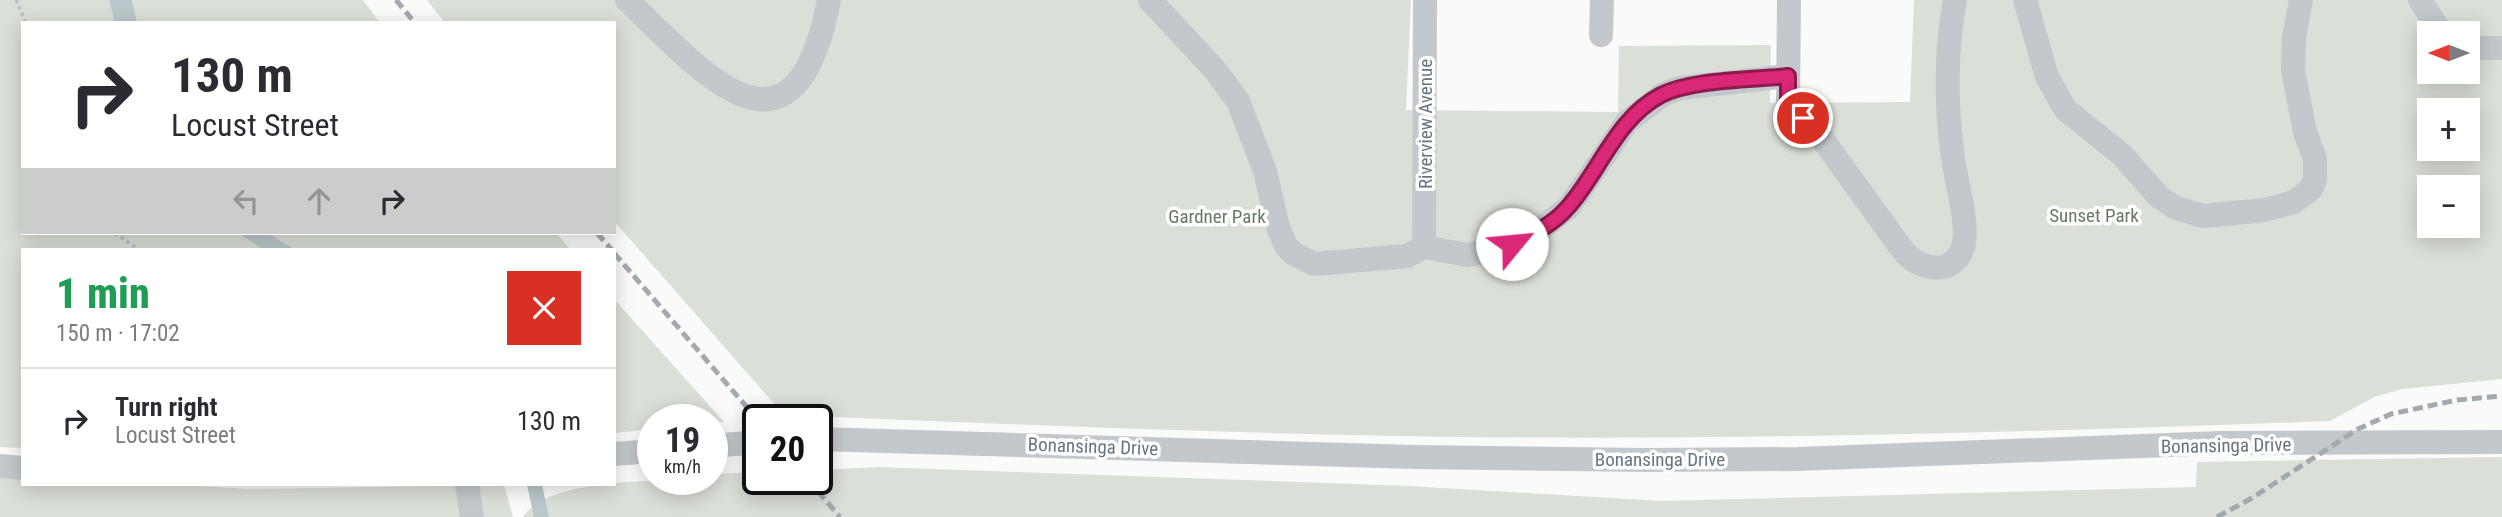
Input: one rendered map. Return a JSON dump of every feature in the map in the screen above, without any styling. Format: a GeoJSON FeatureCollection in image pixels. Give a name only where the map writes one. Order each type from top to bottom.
{"type":"FeatureCollection","features":[{"type":"Feature","properties":{"kind":"street"},"geometry":{"type":"LineString","coordinates":[[627,0],[706,73],[742,97],[765,101],[785,95],[804,71],[824,29],[829,0]]}},
{"type":"Feature","properties":{"kind":"street"},"geometry":{"type":"LineString","coordinates":[[1150,0],[1215,70],[1238,101],[1265,171],[1278,227],[1286,246],[1294,254],[1314,264],[1407,256],[1424,247],[1468,255],[1494,250],[1534,234],[1569,207],[1627,122],[1662,95],[1680,88],[1788,76]]}},
{"type":"Feature","properties":{"kind":"street","name":"Riverview Avenue"},"geometry":{"type":"LineString","coordinates":[[1424,247],[1425,0]]}},
{"type":"Feature","properties":{"kind":"street"},"geometry":{"type":"LineString","coordinates":[[1601,35],[1602,0]]}},
{"type":"Feature","properties":{"kind":"street"},"geometry":{"type":"LineString","coordinates":[[1789,0],[1788,104],[1818,132],[1912,261],[1933,269],[1954,261],[1964,246],[1965,235],[1948,111],[1955,0]]}},
{"type":"Feature","properties":{"kind":"street"},"geometry":{"type":"LineString","coordinates":[[2025,0],[2048,77],[2066,110],[2122,155],[2160,197],[2176,208],[2203,216],[2265,210],[2294,202],[2303,197],[2315,179],[2315,159],[2305,132],[2293,70],[2294,38],[2301,0]]}},
{"type":"Feature","properties":{"kind":"street"},"geometry":{"type":"LineString","coordinates":[[2420,0],[2433,21]]}},
{"type":"Feature","properties":{"kind":"street"},"geometry":{"type":"LineString","coordinates":[[2480,48],[2502,48]]}},
{"type":"Feature","properties":{"kind":"street","name":"Bonansinga Drive"},"geometry":{"type":"LineString","coordinates":[[833,439],[1415,457],[1647,460],[1798,459],[2221,443],[2502,442]]}},
{"type":"Feature","properties":{"kind":"street"},"geometry":{"type":"LineString","coordinates":[[616,454],[637,452]]}},
{"type":"Feature","properties":{"kind":"street"},"geometry":{"type":"LineString","coordinates":[[0,466],[21,468]]}},
{"type":"Feature","properties":{"kind":"street"},"geometry":{"type":"LineString","coordinates":[[467,486],[472,517]]}},
{"type":"Feature","properties":{"kind":"path"},"geometry":{"type":"LineString","coordinates":[[16,0],[25,21]]}},
{"type":"Feature","properties":{"kind":"path"},"geometry":{"type":"LineString","coordinates":[[118,235],[135,248]]}},
{"type":"Feature","properties":{"kind":"green space"},"geometry":{"type":"Polygon","coordinates":[[[0,0],[363,0],[379,21],[21,21],[21,235],[558,235],[569,248],[21,248],[21,448],[0,447],[0,0]]]}},
{"type":"Feature","properties":{"kind":"green space","name":"Gardner Park"},"geometry":{"type":"Polygon","coordinates":[[[427,0],[1411,0],[1406,110],[1618,112],[1619,46],[1771,45],[1770,103],[1910,102],[1914,0],[2502,0],[2502,379],[2403,389],[2374,397],[2330,421],[2112,429],[1569,438],[1375,436],[833,417],[833,404],[774,404],[616,223],[616,21],[443,21],[427,0]]]}},
{"type":"Feature","properties":{"kind":"green space"},"geometry":{"type":"Polygon","coordinates":[[[616,301],[708,404],[637,404],[637,431],[616,433],[616,301]]]}},
{"type":"Feature","properties":{"kind":"green space"},"geometry":{"type":"Polygon","coordinates":[[[2502,457],[2502,517],[523,517],[536,504],[557,494],[596,486],[616,486],[616,483],[637,481],[637,495],[728,495],[728,473],[742,473],[742,495],[833,495],[833,469],[879,467],[1409,486],[1662,501],[2196,487],[2197,462],[2502,457]]]}},
{"type":"Feature","properties":{"kind":"green space"},"geometry":{"type":"Polygon","coordinates":[[[0,472],[21,474],[21,486],[199,486],[246,489],[504,486],[513,517],[0,517],[0,472]]]}},
{"type":"Feature","properties":{"kind":"shaded area"},"geometry":{"type":"Polygon","coordinates":[[[109,0],[132,0],[137,21],[114,21],[109,0]]]}},
{"type":"Feature","properties":{"kind":"shaded area"},"geometry":{"type":"Polygon","coordinates":[[[241,235],[271,235],[292,248],[261,248],[241,235]]]}},
{"type":"Feature","properties":{"kind":"shaded area"},"geometry":{"type":"Polygon","coordinates":[[[527,486],[542,486],[549,517],[534,517],[527,486]]]}},
{"type":"Feature","properties":{"kind":"railway"},"geometry":{"type":"LineString","coordinates":[[396,0],[413,21]]}},
{"type":"Feature","properties":{"kind":"railway"},"geometry":{"type":"LineString","coordinates":[[599,235],[610,248]]}},
{"type":"Feature","properties":{"kind":"railway"},"geometry":{"type":"LineString","coordinates":[[616,255],[744,404]]}},
{"type":"Feature","properties":{"kind":"railway"},"geometry":{"type":"LineString","coordinates":[[2217,517],[2252,498],[2358,429],[2391,414],[2457,400],[2502,396]]}},
{"type":"Feature","properties":{"kind":"railway"},"geometry":{"type":"LineString","coordinates":[[821,495],[840,517]]}},
{"type":"Feature","properties":{"kind":"route"},"geometry":{"type":"LineString","coordinates":[[1512,244],[1534,234],[1569,207],[1627,122],[1644,106],[1662,95],[1680,88],[1788,76],[1788,104],[1803,118]]}},
{"type":"Feature","properties":{"kind":"park label","name":"Sunset Park"},"geometry":{"type":"Point","coordinates":[2094,215]}}]}
